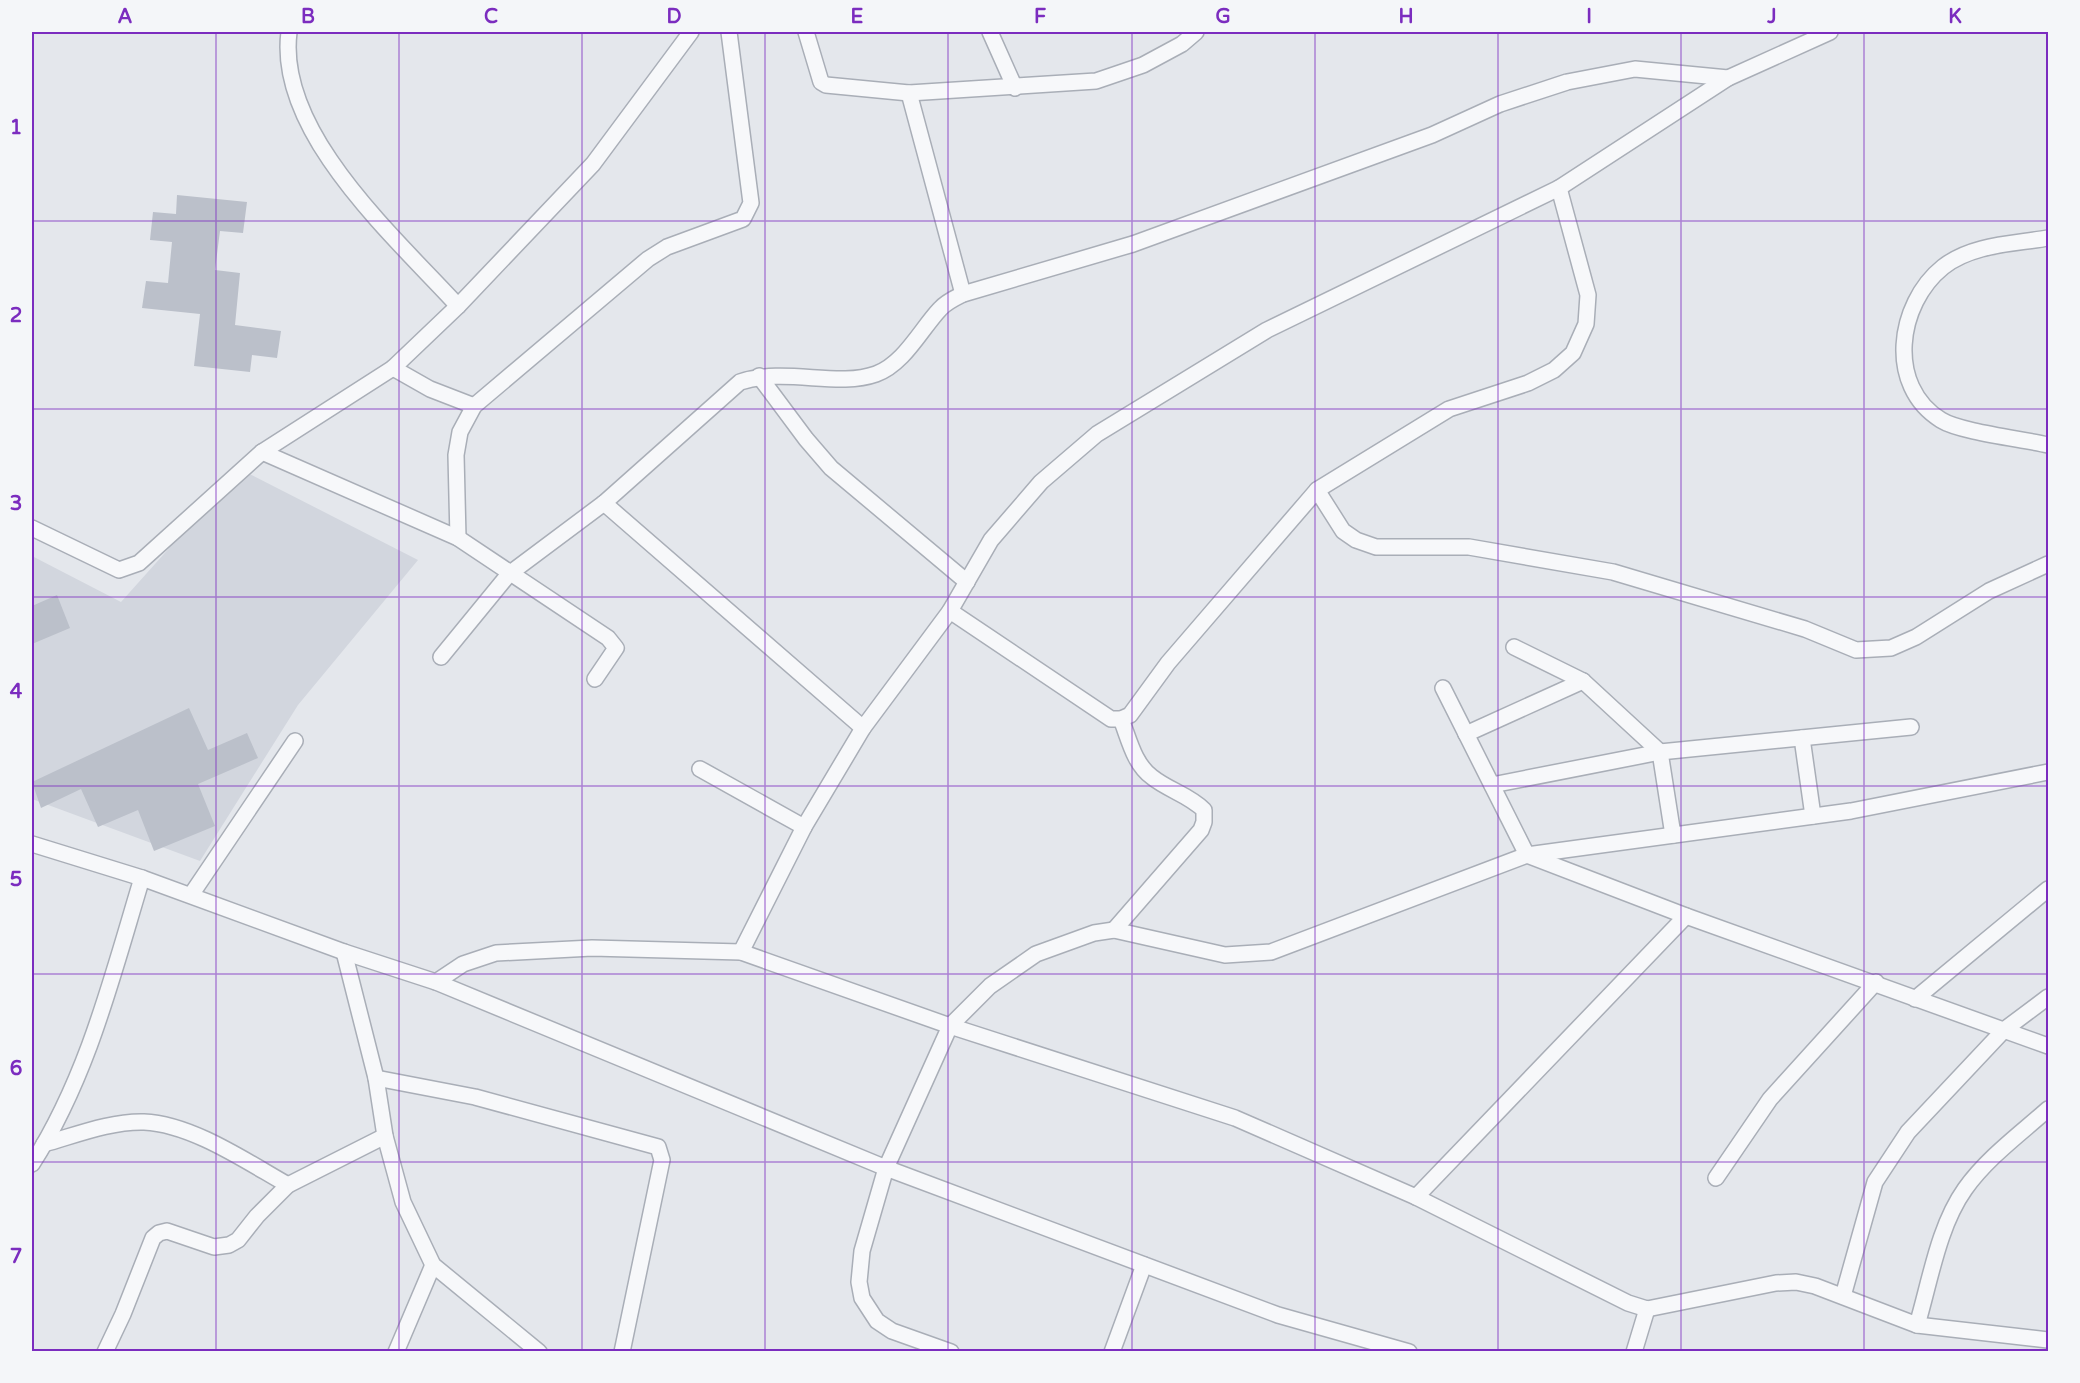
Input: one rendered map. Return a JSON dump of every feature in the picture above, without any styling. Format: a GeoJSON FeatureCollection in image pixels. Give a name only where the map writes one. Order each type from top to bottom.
{"type":"FeatureCollection","features":[{"type":"Feature","properties":{"kind":"street"},"geometry":{"type":"LineString","coordinates":[[289,32],[288,61],[294,83],[310,128],[327,157],[344,182],[458,306]]}},
{"type":"Feature","properties":{"kind":"street"},"geometry":{"type":"LineString","coordinates":[[32,528],[119,570],[128,569],[140,563],[262,452],[393,368],[458,306],[593,164],[691,32]]}},
{"type":"Feature","properties":{"kind":"street"},"geometry":{"type":"LineString","coordinates":[[458,538],[456,455],[460,432],[474,406],[648,259],[667,247],[743,219],[749,211],[751,203],[729,32]]}},
{"type":"Feature","properties":{"kind":"street"},"geometry":{"type":"LineString","coordinates":[[806,32],[821,82],[826,86],[909,93],[1096,81],[1143,65],[1182,44],[1196,32]]}},
{"type":"Feature","properties":{"kind":"street"},"geometry":{"type":"LineString","coordinates":[[990,32],[1015,88]]}},
{"type":"Feature","properties":{"kind":"street"},"geometry":{"type":"LineString","coordinates":[[741,952],[804,827],[863,728],[950,611],[991,540],[1041,482],[1097,434],[1267,330],[1559,188],[1728,78],[1830,32]]}},
{"type":"Feature","properties":{"kind":"street"},"geometry":{"type":"LineString","coordinates":[[441,657],[509,574],[604,503],[740,382],[759,376],[855,378],[876,374],[893,364],[942,307],[963,294],[1133,244],[1432,135],[1500,104],[1567,82],[1635,69],[1728,78]]}},
{"type":"Feature","properties":{"kind":"street"},"geometry":{"type":"LineString","coordinates":[[909,93],[963,294]]}},
{"type":"Feature","properties":{"kind":"street"},"geometry":{"type":"LineString","coordinates":[[950,611],[1112,719],[1121,719],[1130,715],[1168,663],[1317,490],[1449,409],[1527,384],[1554,370],[1573,353],[1586,324],[1588,295],[1559,188]]}},
{"type":"Feature","properties":{"kind":"street"},"geometry":{"type":"LineString","coordinates":[[2049,238],[1973,251],[1944,267],[1921,291],[1908,315],[1903,339],[1912,391],[1923,407],[1943,422],[2049,445]]}},
{"type":"Feature","properties":{"kind":"street"},"geometry":{"type":"LineString","coordinates":[[393,368],[430,389],[474,406]]}},
{"type":"Feature","properties":{"kind":"street"},"geometry":{"type":"LineString","coordinates":[[759,376],[806,439],[831,468],[967,582]]}},
{"type":"Feature","properties":{"kind":"street"},"geometry":{"type":"LineString","coordinates":[[262,452],[458,538],[614,643],[614,653],[595,679]]}},
{"type":"Feature","properties":{"kind":"street"},"geometry":{"type":"LineString","coordinates":[[1317,490],[1343,531],[1356,540],[1376,547],[1469,547],[1613,572],[1805,629],[1856,650],[1891,648],[1916,637],[1989,591],[2049,564]]}},
{"type":"Feature","properties":{"kind":"street"},"geometry":{"type":"LineString","coordinates":[[604,503],[863,728]]}},
{"type":"Feature","properties":{"kind":"street"},"geometry":{"type":"LineString","coordinates":[[1514,647],[1583,681],[1660,752],[1673,835]]}},
{"type":"Feature","properties":{"kind":"street"},"geometry":{"type":"LineString","coordinates":[[1466,734],[1583,681]]}},
{"type":"Feature","properties":{"kind":"street"},"geometry":{"type":"LineString","coordinates":[[1443,688],[1527,855],[1686,916],[1876,982],[1915,999],[2049,1046]]}},
{"type":"Feature","properties":{"kind":"street"},"geometry":{"type":"LineString","coordinates":[[1114,930],[1200,830],[1204,815],[1204,810],[1197,802],[1151,777],[1141,766],[1121,719]]}},
{"type":"Feature","properties":{"kind":"street"},"geometry":{"type":"LineString","coordinates":[[1492,785],[1660,752],[1911,727]]}},
{"type":"Feature","properties":{"kind":"street"},"geometry":{"type":"LineString","coordinates":[[1802,738],[1813,816]]}},
{"type":"Feature","properties":{"kind":"street"},"geometry":{"type":"LineString","coordinates":[[191,895],[295,741]]}},
{"type":"Feature","properties":{"kind":"street"},"geometry":{"type":"LineString","coordinates":[[700,770],[804,827]]}},
{"type":"Feature","properties":{"kind":"street"},"geometry":{"type":"LineString","coordinates":[[951,1352],[892,1331],[876,1321],[862,1298],[859,1281],[862,1251],[886,1168],[950,1026],[990,986],[1036,954],[1094,933],[1114,930],[1225,955],[1271,952],[1527,855],[1813,816],[2049,772]]}},
{"type":"Feature","properties":{"kind":"street"},"geometry":{"type":"LineString","coordinates":[[32,844],[142,878],[344,952],[436,982],[886,1168],[1278,1315],[1409,1352]]}},
{"type":"Feature","properties":{"kind":"street"},"geometry":{"type":"LineString","coordinates":[[32,1164],[85,1064],[142,878]]}},
{"type":"Feature","properties":{"kind":"street"},"geometry":{"type":"LineString","coordinates":[[1915,999],[2046,895]]}},
{"type":"Feature","properties":{"kind":"street"},"geometry":{"type":"LineString","coordinates":[[1416,1197],[1686,916]]}},
{"type":"Feature","properties":{"kind":"street"},"geometry":{"type":"LineString","coordinates":[[436,982],[463,964],[496,953],[592,948],[741,952],[950,1026],[1234,1118],[1416,1197],[1628,1303],[1647,1309],[1776,1283],[1796,1282],[1843,1296],[1917,1325],[2049,1340]]}},
{"type":"Feature","properties":{"kind":"street"},"geometry":{"type":"LineString","coordinates":[[344,952],[376,1078],[385,1136],[403,1202],[433,1266],[539,1352]]}},
{"type":"Feature","properties":{"kind":"street"},"geometry":{"type":"LineString","coordinates":[[1716,1178],[1770,1099],[1876,982]]}},
{"type":"Feature","properties":{"kind":"street"},"geometry":{"type":"LineString","coordinates":[[1843,1296],[1875,1182],[1908,1132],[2004,1030],[2049,997]]}},
{"type":"Feature","properties":{"kind":"street"},"geometry":{"type":"LineString","coordinates":[[376,1078],[475,1097],[658,1147],[662,1160],[622,1352]]}},
{"type":"Feature","properties":{"kind":"street"},"geometry":{"type":"LineString","coordinates":[[1917,1325],[1945,1230],[1964,1191],[1990,1160],[2049,1109]]}},
{"type":"Feature","properties":{"kind":"street"},"geometry":{"type":"LineString","coordinates":[[44,1144],[117,1124],[145,1122],[206,1140],[288,1185]]}},
{"type":"Feature","properties":{"kind":"street"},"geometry":{"type":"LineString","coordinates":[[105,1352],[123,1314],[153,1238],[159,1233],[167,1231],[214,1247],[229,1245],[238,1240],[257,1215],[288,1185],[385,1136]]}},
{"type":"Feature","properties":{"kind":"street"},"geometry":{"type":"LineString","coordinates":[[1112,1352],[1144,1265]]}},
{"type":"Feature","properties":{"kind":"street"},"geometry":{"type":"LineString","coordinates":[[396,1352],[433,1266]]}},
{"type":"Feature","properties":{"kind":"street"},"geometry":{"type":"LineString","coordinates":[[1634,1352],[1647,1309]]}},
{"type":"Feature","properties":{"kind":"shaded area"},"geometry":{"type":"Polygon","coordinates":[[[240,469],[418,560],[298,705],[200,861],[32,799],[32,556],[121,602],[240,469]]]}},
{"type":"Feature","properties":{"kind":"building"},"geometry":{"type":"Polygon","coordinates":[[[177,195],[247,202],[243,233],[220,231],[215,270],[240,273],[235,325],[281,331],[277,358],[252,355],[250,372],[194,366],[200,314],[142,308],[146,281],[168,283],[172,242],[150,240],[153,212],[176,214],[177,195]]]}},
{"type":"Feature","properties":{"kind":"building"},"geometry":{"type":"Polygon","coordinates":[[[57,595],[70,628],[32,644],[32,606],[57,595]]]}},
{"type":"Feature","properties":{"kind":"building"},"geometry":{"type":"Polygon","coordinates":[[[189,708],[208,750],[247,733],[258,758],[198,784],[215,826],[154,851],[138,810],[98,827],[81,789],[41,808],[32,782],[189,708]]]}}]}
